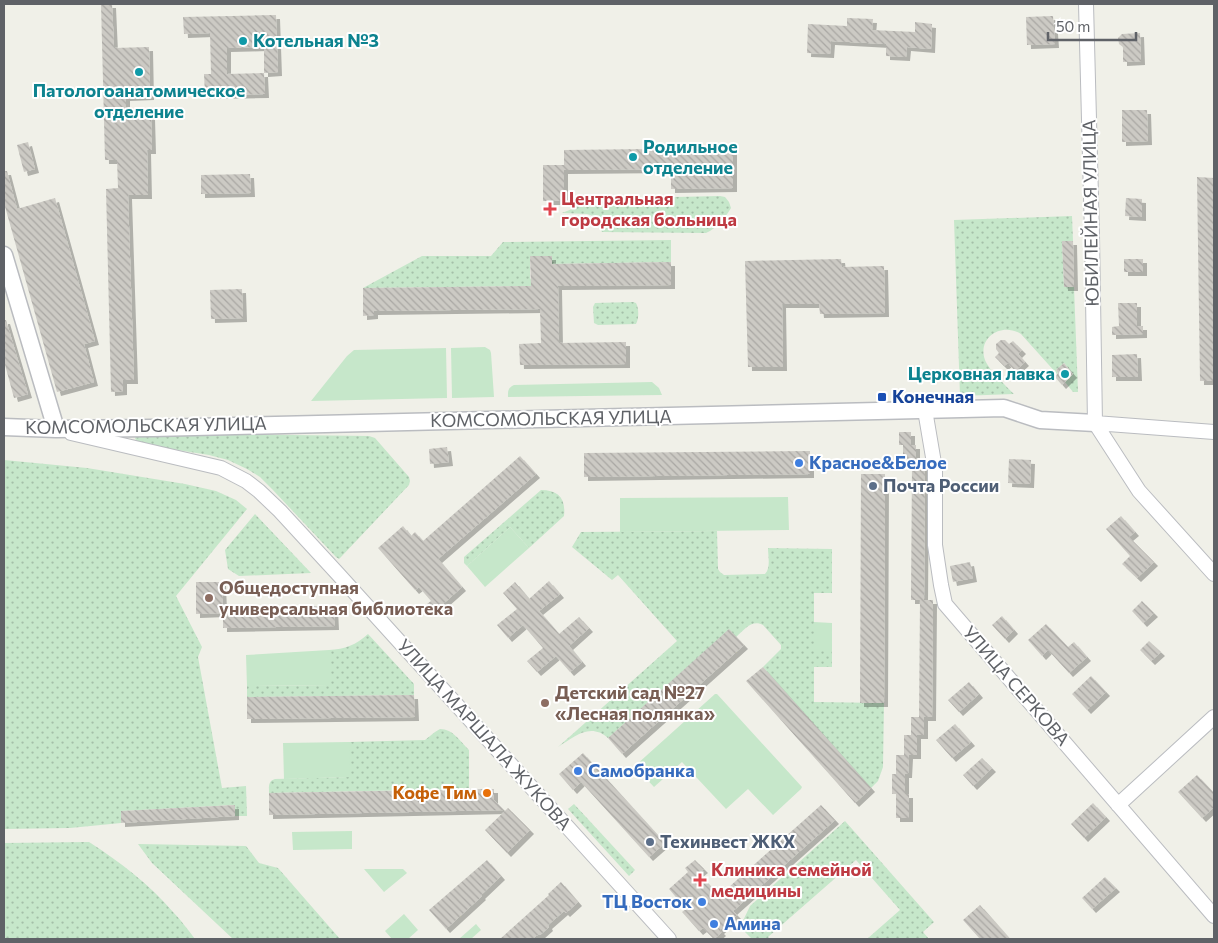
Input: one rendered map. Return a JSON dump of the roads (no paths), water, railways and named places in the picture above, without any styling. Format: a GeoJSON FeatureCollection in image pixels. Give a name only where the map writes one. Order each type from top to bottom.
{"type":"FeatureCollection","features":[{"type":"Feature","properties":{"kind":"street","name":"ЮБИЛЕЙНАЯ УЛИЦА"},"geometry":{"type":"LineString","coordinates":[[1086,4],[1095,423]]}},
{"type":"Feature","properties":{"kind":"street"},"geometry":{"type":"LineString","coordinates":[[4,256],[56,430]]}},
{"type":"Feature","properties":{"kind":"street","name":"КОМСОМОЛЬСКАЯ УЛИЦА"},"geometry":{"type":"LineString","coordinates":[[4,427],[56,430],[1004,408],[1040,420],[1095,423]]}},
{"type":"Feature","properties":{"kind":"street","name":"УЛИЦА СЕРКОВА"},"geometry":{"type":"LineString","coordinates":[[925,410],[935,469],[935,545],[945,604],[1214,916]]}},
{"type":"Feature","properties":{"kind":"street"},"geometry":{"type":"LineString","coordinates":[[1095,423],[1214,432]]}},
{"type":"Feature","properties":{"kind":"street"},"geometry":{"type":"LineString","coordinates":[[1095,423],[1139,491],[1214,574]]}},
{"type":"Feature","properties":{"kind":"street","name":"УЛИЦА МАРШАЛА ЖУКОВА"},"geometry":{"type":"LineString","coordinates":[[56,430],[221,468],[258,490],[280,510],[669,939]]}},
{"type":"Feature","properties":{"kind":"street"},"geometry":{"type":"LineString","coordinates":[[1118,805],[1214,717]]}},
{"type":"Feature","properties":{"kind":"place","name":"Котельная №3"},"geometry":{"type":"Point","coordinates":[243,41]}},
{"type":"Feature","properties":{"kind":"place","name":"Патологоанатомическое отделение"},"geometry":{"type":"Point","coordinates":[139,72]}},
{"type":"Feature","properties":{"kind":"place","name":"Родильное отделение"},"geometry":{"type":"Point","coordinates":[633,157]}},
{"type":"Feature","properties":{"kind":"place","name":"Центральная городская больница"},"geometry":{"type":"Point","coordinates":[550,209]}},
{"type":"Feature","properties":{"kind":"place","name":"Церковная лавка"},"geometry":{"type":"Point","coordinates":[1065,374]}},
{"type":"Feature","properties":{"kind":"place","name":"Конечная"},"geometry":{"type":"Point","coordinates":[882,397]}},
{"type":"Feature","properties":{"kind":"place","name":"Красное&Белое"},"geometry":{"type":"Point","coordinates":[799,463]}},
{"type":"Feature","properties":{"kind":"place","name":"Почта России"},"geometry":{"type":"Point","coordinates":[873,486]}},
{"type":"Feature","properties":{"kind":"place","name":"Общедоступная универсальная библиотека"},"geometry":{"type":"Point","coordinates":[209,598]}},
{"type":"Feature","properties":{"kind":"place","name":"Детский сад №27 «Лесная полянка»"},"geometry":{"type":"Point","coordinates":[545,703]}},
{"type":"Feature","properties":{"kind":"place","name":"Самобранка"},"geometry":{"type":"Point","coordinates":[578,771]}},
{"type":"Feature","properties":{"kind":"place","name":"Кофе Тим"},"geometry":{"type":"Point","coordinates":[487,793]}},
{"type":"Feature","properties":{"kind":"place","name":"Техинвест ЖКХ"},"geometry":{"type":"Point","coordinates":[650,842]}},
{"type":"Feature","properties":{"kind":"place","name":"Клиника семейной медицины"},"geometry":{"type":"Point","coordinates":[700,880]}},
{"type":"Feature","properties":{"kind":"place","name":"ТЦ Восток"},"geometry":{"type":"Point","coordinates":[702,902]}},
{"type":"Feature","properties":{"kind":"place","name":"Амина"},"geometry":{"type":"Point","coordinates":[714,924]}}]}
